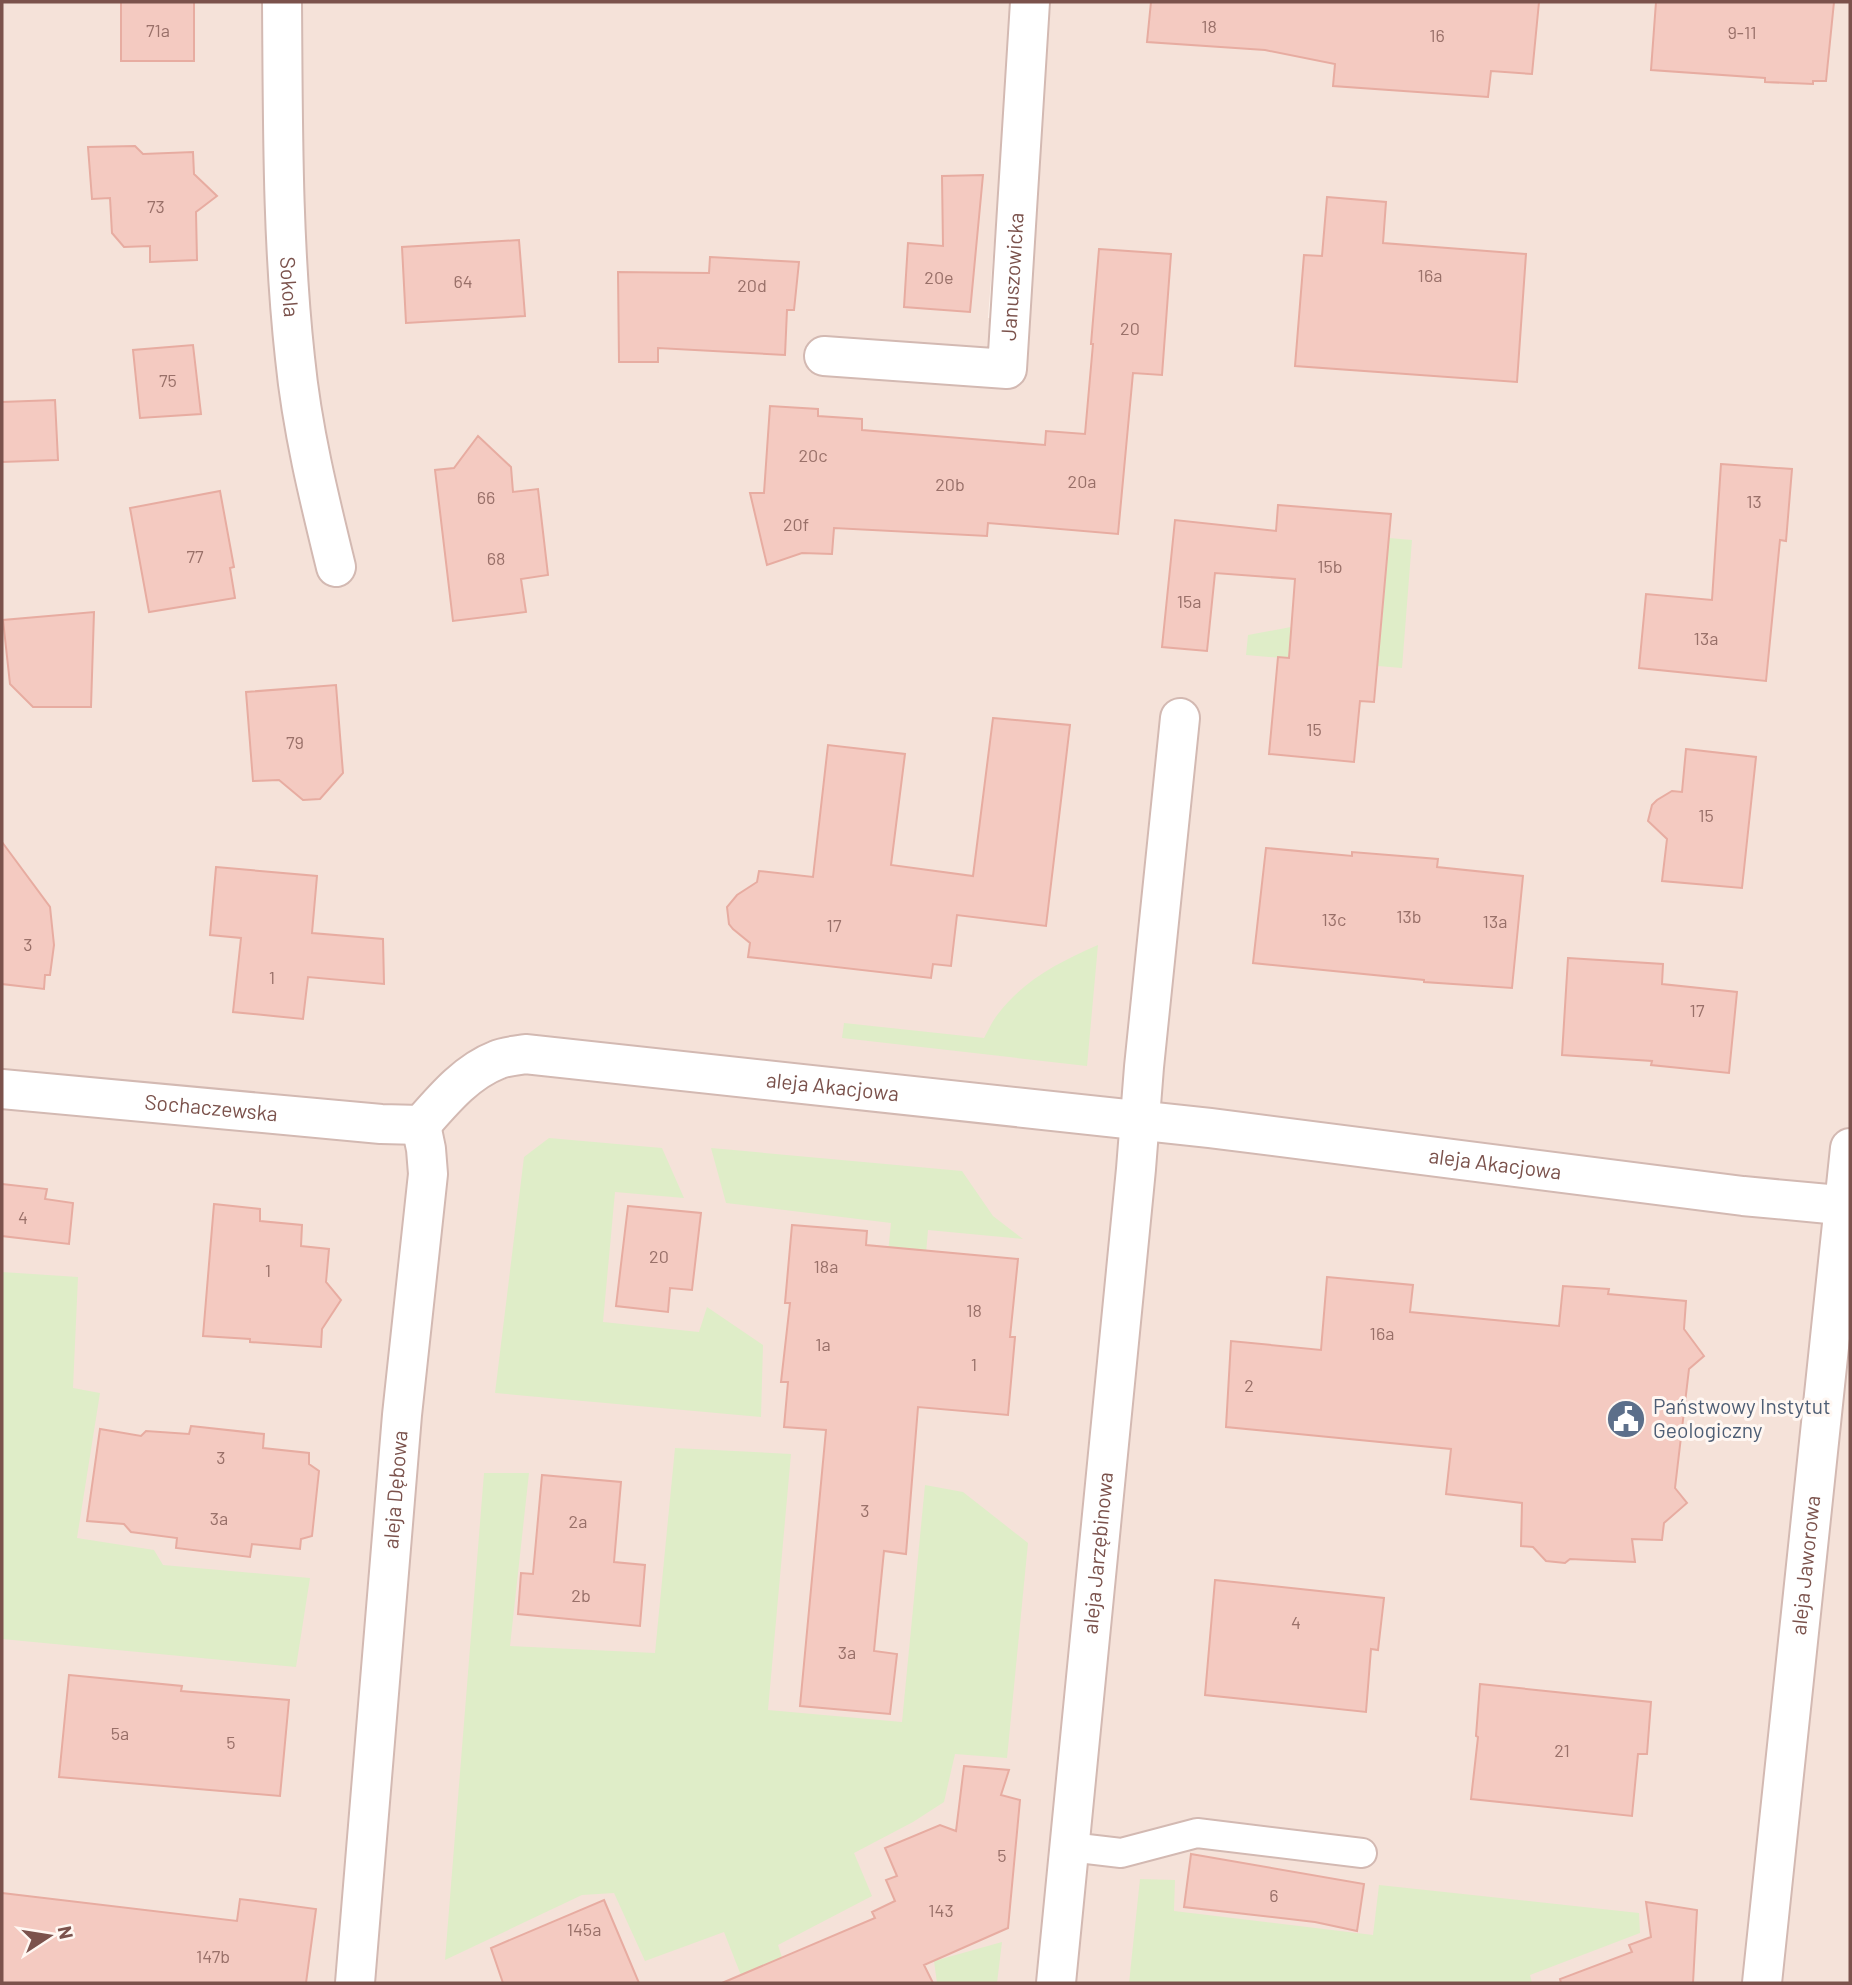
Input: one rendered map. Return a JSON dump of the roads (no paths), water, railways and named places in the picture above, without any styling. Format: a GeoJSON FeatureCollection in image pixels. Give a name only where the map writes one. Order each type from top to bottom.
{"type":"FeatureCollection","features":[{"type":"Feature","properties":{"kind":"street","name":"Sokola"},"geometry":{"type":"LineString","coordinates":[[282,2],[285,245],[295,360],[313,476],[336,567]]}},
{"type":"Feature","properties":{"kind":"street","name":"Januszowicka"},"geometry":{"type":"LineString","coordinates":[[824,356],[1007,369],[1030,2]]}},
{"type":"Feature","properties":{"kind":"street"},"geometry":{"type":"LineString","coordinates":[[1139,1122],[1180,718]]}},
{"type":"Feature","properties":{"kind":"street","name":"aleja Akacjowa"},"geometry":{"type":"LineString","coordinates":[[421,1125],[452,1089],[477,1071],[497,1059],[524,1054],[1210,1128],[1743,1196],[1847,1205]]}},
{"type":"Feature","properties":{"kind":"street","name":"Sochaczewska"},"geometry":{"type":"LineString","coordinates":[[2,1089],[381,1124],[421,1125]]}},
{"type":"Feature","properties":{"kind":"street","name":"aleja Jarzębinowa"},"geometry":{"type":"LineString","coordinates":[[1056,1983],[1139,1122]]}},
{"type":"Feature","properties":{"kind":"street","name":"aleja Dębowa"},"geometry":{"type":"LineString","coordinates":[[355,1983],[402,1415],[428,1174],[421,1125]]}},
{"type":"Feature","properties":{"kind":"street","name":"aleja Jaworowa"},"geometry":{"type":"LineString","coordinates":[[1762,1983],[1847,1205],[1850,1148]]}},
{"type":"Feature","properties":{"kind":"lane"},"geometry":{"type":"LineString","coordinates":[[1070,1847],[1121,1853],[1197,1833],[1362,1853]]}},
{"type":"Feature","properties":{"kind":"place","name":"Państwowy Instytut Geologiczny"},"geometry":{"type":"Point","coordinates":[1626,1419]}}]}
